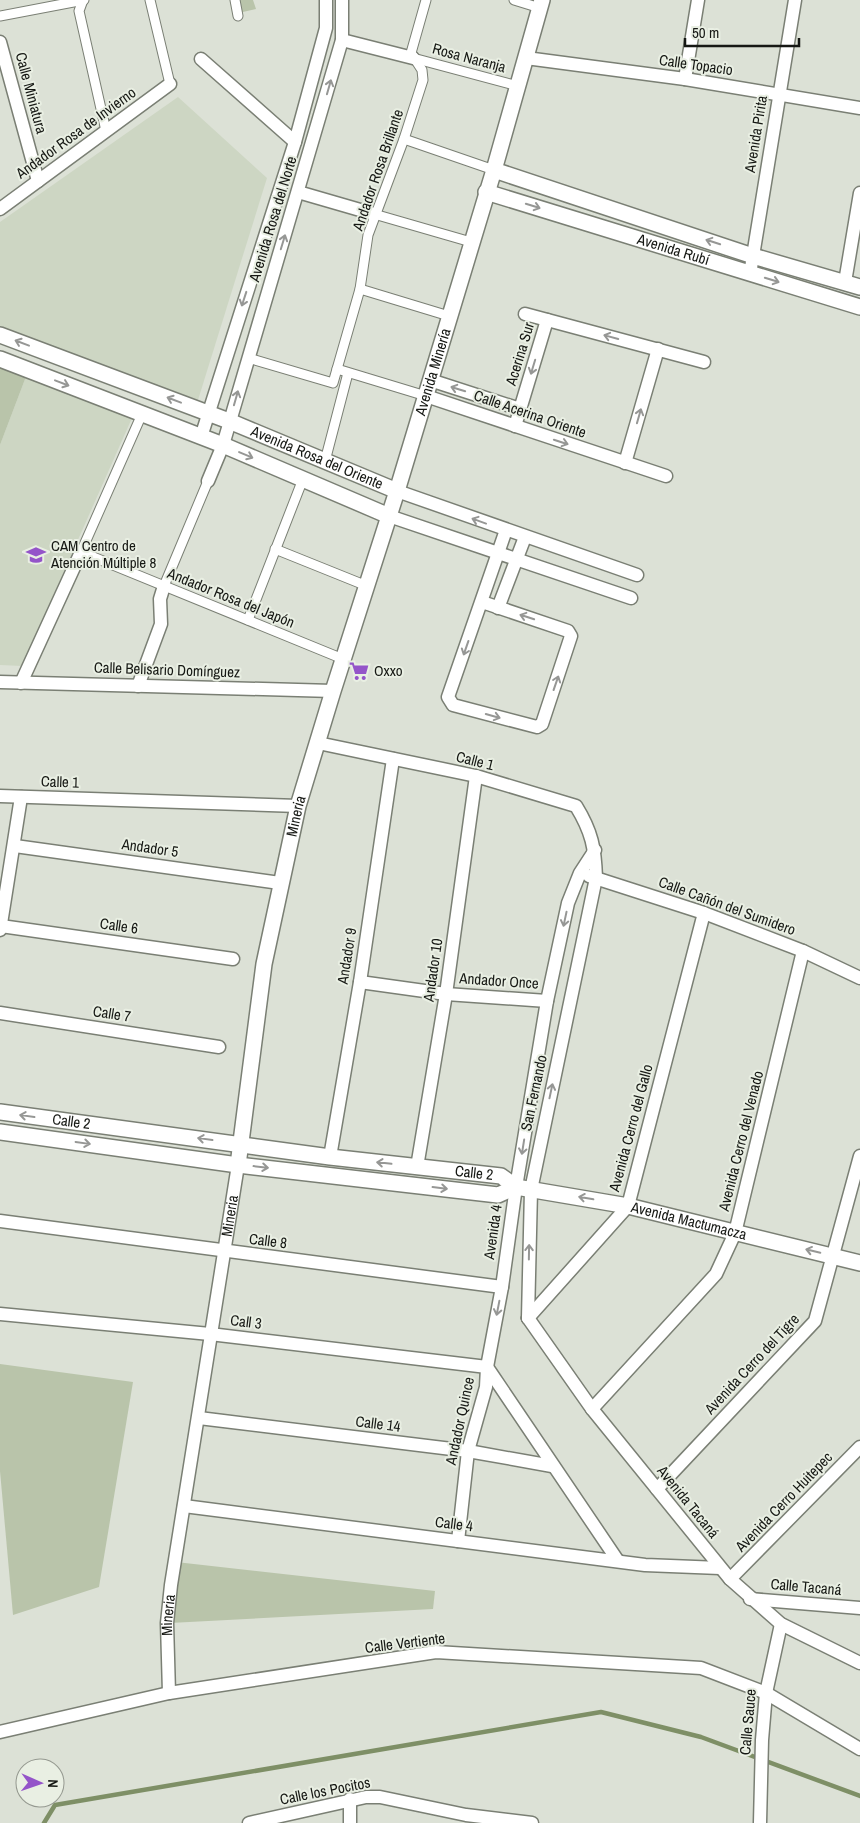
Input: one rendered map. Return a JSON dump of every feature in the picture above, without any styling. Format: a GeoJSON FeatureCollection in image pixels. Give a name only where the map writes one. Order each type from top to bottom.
{"type":"FeatureCollection","features":[{"type":"Feature","properties":{"kind":"street"},"geometry":{"type":"LineString","coordinates":[[0,16],[84,0]]}},
{"type":"Feature","properties":{"kind":"street"},"geometry":{"type":"LineString","coordinates":[[84,0],[79,11],[106,131]]}},
{"type":"Feature","properties":{"kind":"street"},"geometry":{"type":"LineString","coordinates":[[150,0],[170,84]]}},
{"type":"Feature","properties":{"kind":"street"},"geometry":{"type":"LineString","coordinates":[[235,0],[238,16]]}},
{"type":"Feature","properties":{"kind":"street","name":"Avenida Rosa del Norte"},"geometry":{"type":"LineString","coordinates":[[201,437],[295,142],[326,28],[326,0]]}},
{"type":"Feature","properties":{"kind":"street","name":"Avenida Rosa del Norte"},"geometry":{"type":"LineString","coordinates":[[208,481],[223,445],[342,40],[342,0]]}},
{"type":"Feature","properties":{"kind":"street"},"geometry":{"type":"LineString","coordinates":[[342,40],[412,58],[411,53],[426,0]]}},
{"type":"Feature","properties":{"kind":"street"},"geometry":{"type":"LineString","coordinates":[[514,0],[541,4]]}},
{"type":"Feature","properties":{"kind":"street"},"geometry":{"type":"LineString","coordinates":[[685,79],[698,0]]}},
{"type":"Feature","properties":{"kind":"street","name":"Avenida Pirita"},"geometry":{"type":"LineString","coordinates":[[750,274],[778,94],[795,0]]}},
{"type":"Feature","properties":{"kind":"street","name":"Avenida Minería"},"geometry":{"type":"LineString","coordinates":[[318,743],[332,691],[397,492],[426,396],[494,170],[541,4]]}},
{"type":"Feature","properties":{"kind":"street","name":"Calle Miniatura"},"geometry":{"type":"LineString","coordinates":[[0,42],[38,181]]}},
{"type":"Feature","properties":{"kind":"street","name":"Rosa Naranja"},"geometry":{"type":"LineString","coordinates":[[412,58],[518,86]]}},
{"type":"Feature","properties":{"kind":"street","name":"Andador Rosa Brillante"},"geometry":{"type":"LineString","coordinates":[[248,358],[334,383],[360,289],[368,235],[374,214],[404,139],[424,75],[412,58]]}},
{"type":"Feature","properties":{"kind":"street","name":"Calle Topacio"},"geometry":{"type":"LineString","coordinates":[[526,58],[685,79],[860,108]]}},
{"type":"Feature","properties":{"kind":"street"},"geometry":{"type":"LineString","coordinates":[[201,59],[295,142]]}},
{"type":"Feature","properties":{"kind":"street","name":"Andador Rosa de Invierno"},"geometry":{"type":"LineString","coordinates":[[0,209],[170,84]]}},
{"type":"Feature","properties":{"kind":"street"},"geometry":{"type":"LineString","coordinates":[[404,139],[494,170]]}},
{"type":"Feature","properties":{"kind":"street","name":"Avenida Rubí"},"geometry":{"type":"LineString","coordinates":[[494,170],[753,256],[860,287]]}},
{"type":"Feature","properties":{"kind":"street"},"geometry":{"type":"LineString","coordinates":[[298,192],[471,242]]}},
{"type":"Feature","properties":{"kind":"street","name":"Avenida Rubí"},"geometry":{"type":"LineString","coordinates":[[486,192],[860,307]]}},
{"type":"Feature","properties":{"kind":"street"},"geometry":{"type":"LineString","coordinates":[[845,282],[860,193]]}},
{"type":"Feature","properties":{"kind":"street"},"geometry":{"type":"LineString","coordinates":[[360,289],[449,316]]}},
{"type":"Feature","properties":{"kind":"street"},"geometry":{"type":"LineString","coordinates":[[525,314],[704,362]]}},
{"type":"Feature","properties":{"kind":"street","name":"Acerina Sur"},"geometry":{"type":"LineString","coordinates":[[515,426],[547,320]]}},
{"type":"Feature","properties":{"kind":"street","name":"Avenida Rosa del Oriente"},"geometry":{"type":"LineString","coordinates":[[0,335],[229,421],[397,492],[637,575]]}},
{"type":"Feature","properties":{"kind":"street"},"geometry":{"type":"LineString","coordinates":[[625,463],[658,349]]}},
{"type":"Feature","properties":{"kind":"street","name":"Avenida Rosa del Oriente"},"geometry":{"type":"LineString","coordinates":[[0,359],[223,445],[389,516],[631,598]]}},
{"type":"Feature","properties":{"kind":"street"},"geometry":{"type":"LineString","coordinates":[[337,369],[426,396]]}},
{"type":"Feature","properties":{"kind":"street"},"geometry":{"type":"LineString","coordinates":[[326,462],[348,373]]}},
{"type":"Feature","properties":{"kind":"street","name":"Calle Acerina Oriente"},"geometry":{"type":"LineString","coordinates":[[430,380],[520,409]]}},
{"type":"Feature","properties":{"kind":"street","name":"Calle Acerina Oriente"},"geometry":{"type":"LineString","coordinates":[[426,396],[666,476]]}},
{"type":"Feature","properties":{"kind":"street"},"geometry":{"type":"LineString","coordinates":[[21,682],[142,414]]}},
{"type":"Feature","properties":{"kind":"street"},"geometry":{"type":"LineString","coordinates":[[248,620],[302,479]]}},
{"type":"Feature","properties":{"kind":"street"},"geometry":{"type":"LineString","coordinates":[[138,686],[161,624],[160,599],[164,586],[208,481]]}},
{"type":"Feature","properties":{"kind":"street"},"geometry":{"type":"LineString","coordinates":[[482,602],[568,631],[571,636],[542,724],[537,727],[534,728],[453,705],[448,697],[506,530]]}},
{"type":"Feature","properties":{"kind":"street"},"geometry":{"type":"LineString","coordinates":[[498,608],[525,537]]}},
{"type":"Feature","properties":{"kind":"street"},"geometry":{"type":"LineString","coordinates":[[275,549],[366,586]]}},
{"type":"Feature","properties":{"kind":"street","name":"Andador Rosa del Japón"},"geometry":{"type":"LineString","coordinates":[[81,552],[343,659]]}},
{"type":"Feature","properties":{"kind":"street","name":"Calle Belisario Domínguez"},"geometry":{"type":"LineString","coordinates":[[0,682],[332,691]]}},
{"type":"Feature","properties":{"kind":"street","name":"Calle 1"},"geometry":{"type":"LineString","coordinates":[[318,743],[476,776],[576,806],[588,826],[595,850],[596,878]]}},
{"type":"Feature","properties":{"kind":"street","name":"Mineria"},"geometry":{"type":"LineString","coordinates":[[169,1693],[167,1623],[210,1334],[238,1165],[264,964],[298,806],[318,743]]}},
{"type":"Feature","properties":{"kind":"street","name":"Andador 9"},"geometry":{"type":"LineString","coordinates":[[330,1157],[360,982],[393,759]]}},
{"type":"Feature","properties":{"kind":"street","name":"Andador 10"},"geometry":{"type":"LineString","coordinates":[[417,1167],[446,994],[476,776]]}},
{"type":"Feature","properties":{"kind":"street","name":"Calle 1"},"geometry":{"type":"LineString","coordinates":[[0,796],[298,806]]}},
{"type":"Feature","properties":{"kind":"street"},"geometry":{"type":"LineString","coordinates":[[0,928],[15,846],[21,796]]}},
{"type":"Feature","properties":{"kind":"street","name":"Andador 5"},"geometry":{"type":"LineString","coordinates":[[15,846],[280,883]]}},
{"type":"Feature","properties":{"kind":"street"},"geometry":{"type":"LineString","coordinates":[[580,873],[595,850]]}},
{"type":"Feature","properties":{"kind":"street","name":"Calle Cañón del Sumidero"},"geometry":{"type":"LineString","coordinates":[[580,873],[704,913],[803,951],[860,978]]}},
{"type":"Feature","properties":{"kind":"street","name":"Avenida 4"},"geometry":{"type":"LineString","coordinates":[[487,1367],[523,1188],[547,1001],[568,903],[580,873]]}},
{"type":"Feature","properties":{"kind":"street","name":"San Fernando"},"geometry":{"type":"LineString","coordinates":[[528,1318],[523,1188],[596,878]]}},
{"type":"Feature","properties":{"kind":"street","name":"Avenida Cerro del Gallo"},"geometry":{"type":"LineString","coordinates":[[528,1318],[628,1206],[704,913]]}},
{"type":"Feature","properties":{"kind":"street","name":"Calle 6"},"geometry":{"type":"LineString","coordinates":[[0,928],[233,959]]}},
{"type":"Feature","properties":{"kind":"street","name":"Avenida Cerro del Venado"},"geometry":{"type":"LineString","coordinates":[[592,1409],[716,1274],[735,1233],[803,951]]}},
{"type":"Feature","properties":{"kind":"street","name":"Andador Once"},"geometry":{"type":"LineString","coordinates":[[360,982],[446,994],[547,1001]]}},
{"type":"Feature","properties":{"kind":"street","name":"Calle 7"},"geometry":{"type":"LineString","coordinates":[[0,1013],[219,1047]]}},
{"type":"Feature","properties":{"kind":"street","name":"Calle 2"},"geometry":{"type":"LineString","coordinates":[[0,1112],[330,1157],[501,1176],[523,1188]]}},
{"type":"Feature","properties":{"kind":"street","name":"Calle 2"},"geometry":{"type":"LineString","coordinates":[[0,1132],[238,1165],[498,1195],[523,1188]]}},
{"type":"Feature","properties":{"kind":"street","name":"Avenida Cerro del Tigre"},"geometry":{"type":"LineString","coordinates":[[657,1489],[815,1320],[860,1156]]}},
{"type":"Feature","properties":{"kind":"street","name":"Avenida Mactumacza"},"geometry":{"type":"LineString","coordinates":[[523,1188],[628,1206],[860,1263]]}},
{"type":"Feature","properties":{"kind":"street","name":"Calle 8"},"geometry":{"type":"LineString","coordinates":[[0,1221],[223,1252],[502,1287]]}},
{"type":"Feature","properties":{"kind":"street","name":"Call 3"},"geometry":{"type":"LineString","coordinates":[[0,1314],[210,1334],[487,1367]]}},
{"type":"Feature","properties":{"kind":"street","name":"Avenida Tacaná"},"geometry":{"type":"LineString","coordinates":[[528,1318],[592,1409],[730,1579],[781,1624],[860,1663]]}},
{"type":"Feature","properties":{"kind":"street"},"geometry":{"type":"LineString","coordinates":[[487,1367],[552,1466],[618,1561]]}},
{"type":"Feature","properties":{"kind":"street","name":"Andador Quince"},"geometry":{"type":"LineString","coordinates":[[458,1541],[468,1451],[486,1387],[487,1367]]}},
{"type":"Feature","properties":{"kind":"street","name":"Calle 14"},"geometry":{"type":"LineString","coordinates":[[198,1418],[468,1451],[552,1466]]}},
{"type":"Feature","properties":{"kind":"street","name":"Avenida Cerro Huitepec"},"geometry":{"type":"LineString","coordinates":[[730,1579],[860,1447]]}},
{"type":"Feature","properties":{"kind":"street","name":"Calle 4"},"geometry":{"type":"LineString","coordinates":[[184,1506],[645,1565],[720,1568]]}},
{"type":"Feature","properties":{"kind":"street","name":"Calle Tacaná"},"geometry":{"type":"LineString","coordinates":[[750,1598],[858,1606]]}},
{"type":"Feature","properties":{"kind":"street","name":"Calle Sauce"},"geometry":{"type":"LineString","coordinates":[[760,1823],[760,1781],[766,1693],[781,1624]]}},
{"type":"Feature","properties":{"kind":"street","name":"Calle Vertiente"},"geometry":{"type":"LineString","coordinates":[[0,1732],[169,1693],[436,1652],[701,1668],[766,1693],[860,1749]]}},
{"type":"Feature","properties":{"kind":"street","name":"Calle los Pocitos"},"geometry":{"type":"LineString","coordinates":[[249,1823],[350,1799],[380,1796],[465,1819],[532,1823]]}},
{"type":"Feature","properties":{"kind":"street"},"geometry":{"type":"LineString","coordinates":[[350,1799],[350,1823]]}},
{"type":"Feature","properties":{"kind":"shaded area"},"geometry":{"type":"Polygon","coordinates":[[[231,0],[253,0],[256,9],[234,14],[231,0]]]}},
{"type":"Feature","properties":{"kind":"shaded area"},"geometry":{"type":"Polygon","coordinates":[[[178,97],[267,178],[198,400],[0,327],[0,222],[178,97]]]}},
{"type":"Feature","properties":{"kind":"shaded area"},"geometry":{"type":"Polygon","coordinates":[[[0,364],[27,374],[0,445],[0,364]]]}},
{"type":"Feature","properties":{"kind":"shaded area","name":"CAM Centro de Atención Múltiple 8"},"geometry":{"type":"Polygon","coordinates":[[[27,374],[132,418],[22,666],[0,665],[0,445],[27,374]]]}},
{"type":"Feature","properties":{"kind":"shaded area"},"geometry":{"type":"Polygon","coordinates":[[[0,1364],[133,1382],[99,1587],[13,1615],[0,1471],[0,1364]]]}},
{"type":"Feature","properties":{"kind":"shaded area"},"geometry":{"type":"Polygon","coordinates":[[[176,1562],[435,1591],[433,1609],[170,1623],[176,1562]]]}},
{"type":"Feature","properties":{"kind":"waterway"},"geometry":{"type":"LineString","coordinates":[[44,1823],[55,1805],[601,1712],[701,1737],[860,1796]]}},
{"type":"Feature","properties":{"kind":"place","name":"CAM Centro de Atención Múltiple 8"},"geometry":{"type":"Point","coordinates":[36,555]}},
{"type":"Feature","properties":{"kind":"place","name":"Oxxo"},"geometry":{"type":"Point","coordinates":[359,671]}}]}
